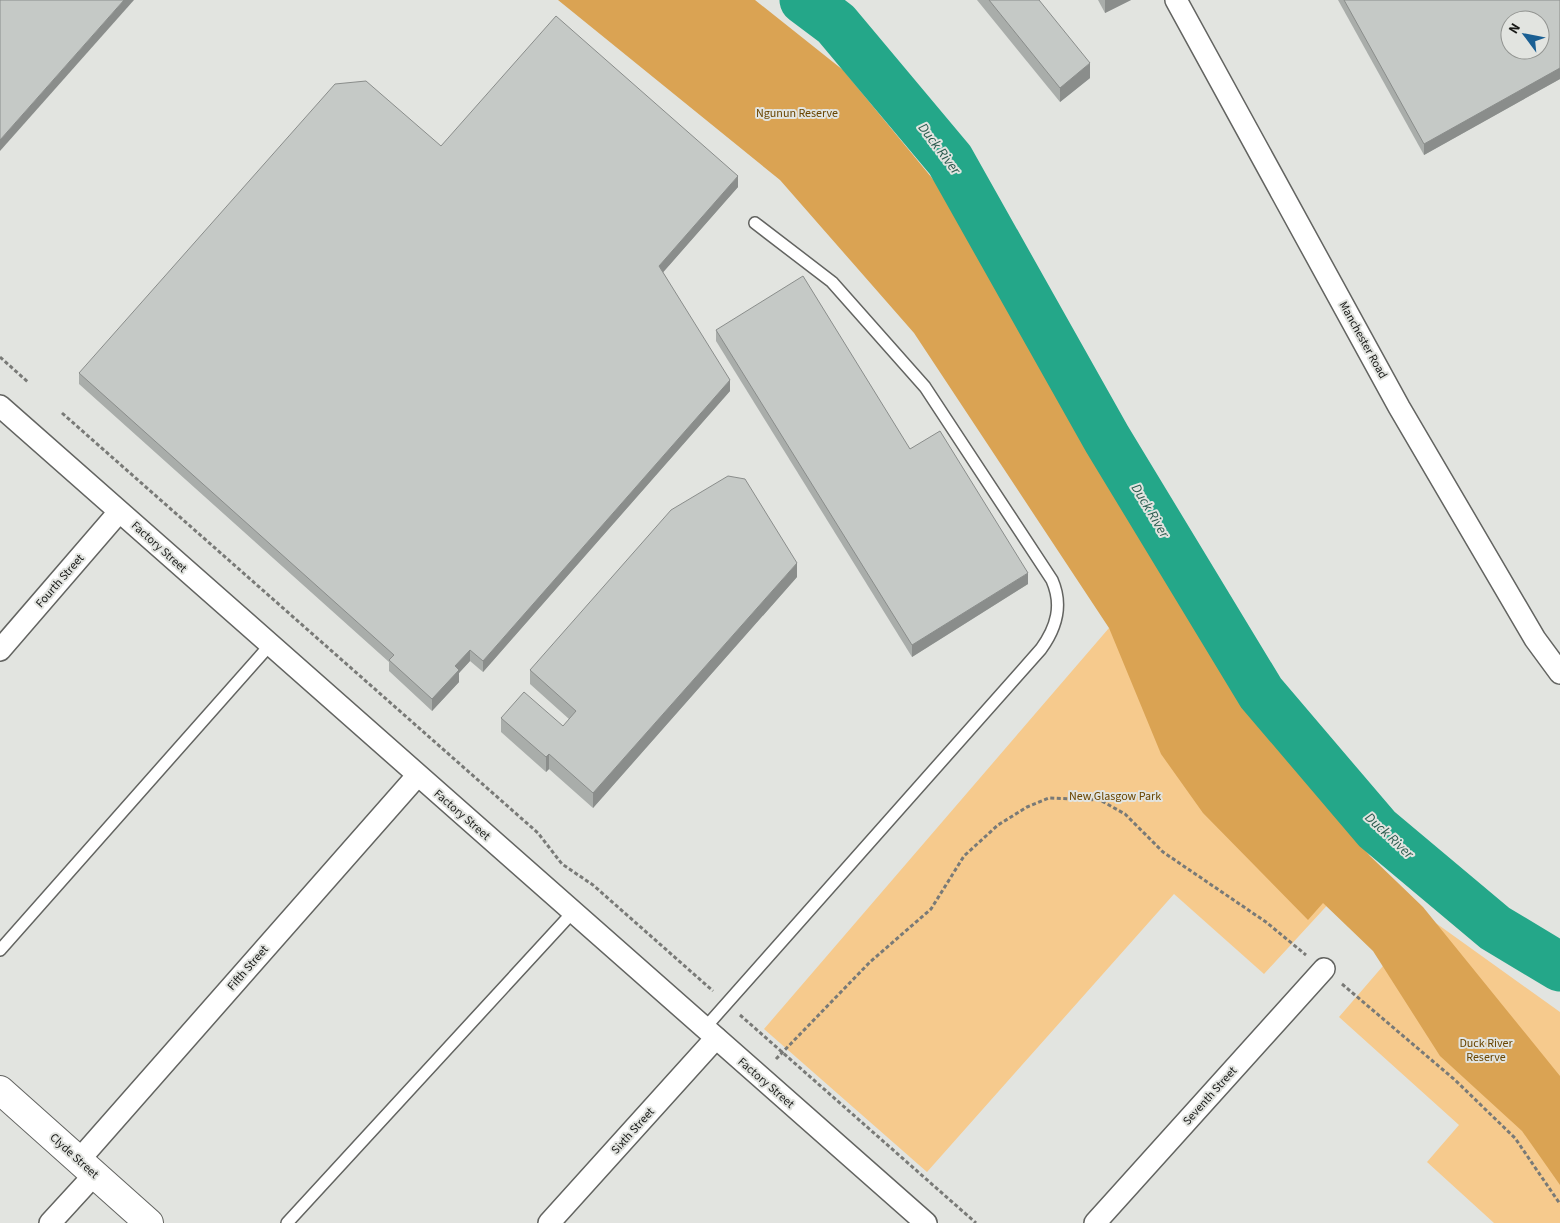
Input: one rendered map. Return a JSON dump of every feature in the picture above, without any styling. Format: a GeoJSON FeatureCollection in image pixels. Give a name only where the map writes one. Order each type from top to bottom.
{"type":"FeatureCollection","features":[{"type":"Feature","properties":{"kind":"main road","name":"Clyde Street"},"geometry":{"type":"LineString","coordinates":[[0,1090],[149,1223]]}},
{"type":"Feature","properties":{"kind":"street","name":"Manchester Road"},"geometry":{"type":"LineString","coordinates":[[1176,0],[1399,407],[1535,639],[1560,673]]}},
{"type":"Feature","properties":{"kind":"street","name":"Factory Street"},"geometry":{"type":"LineString","coordinates":[[0,406],[269,646],[926,1223]]}},
{"type":"Feature","properties":{"kind":"street","name":"Fourth Street"},"geometry":{"type":"LineString","coordinates":[[0,650],[119,512]]}},
{"type":"Feature","properties":{"kind":"street","name":"Fifth Street"},"geometry":{"type":"LineString","coordinates":[[50,1223],[86,1167],[417,776]]}},
{"type":"Feature","properties":{"kind":"street","name":"Seventh Street"},"geometry":{"type":"LineString","coordinates":[[1095,1223],[1324,969]]}},
{"type":"Feature","properties":{"kind":"street","name":"Sixth Street"},"geometry":{"type":"LineString","coordinates":[[549,1223],[710,1034]]}},
{"type":"Feature","properties":{"kind":"lane"},"geometry":{"type":"LineString","coordinates":[[710,1034],[728,1003],[1042,649],[1051,636],[1058,607],[1057,593],[1052,580],[926,387],[832,282],[755,223]]}},
{"type":"Feature","properties":{"kind":"lane"},"geometry":{"type":"LineString","coordinates":[[0,950],[269,646]]}},
{"type":"Feature","properties":{"kind":"lane"},"geometry":{"type":"LineString","coordinates":[[287,1223],[572,912]]}},
{"type":"Feature","properties":{"kind":"path"},"geometry":{"type":"LineString","coordinates":[[0,357],[29,383]]}},
{"type":"Feature","properties":{"kind":"path"},"geometry":{"type":"LineString","coordinates":[[62,413],[538,833],[562,864],[593,885],[976,1223]]}},
{"type":"Feature","properties":{"kind":"path"},"geometry":{"type":"LineString","coordinates":[[759,1077],[870,962],[931,909],[964,856],[998,825],[1027,807],[1049,798],[1100,800],[1125,814],[1163,852],[1266,922],[1455,1080],[1515,1138],[1560,1204]]}},
{"type":"Feature","properties":{"kind":"green space","name":"Ngunun Reserve"},"geometry":{"type":"Polygon","coordinates":[[[558,0],[755,0],[843,70],[974,229],[1168,566],[1282,753],[1370,856],[1423,907],[1560,1076],[1560,1185],[1522,1131],[1440,1056],[1373,951],[1323,903],[1308,920],[1203,813],[1161,754],[1109,628],[914,333],[780,180],[558,0]]]}},
{"type":"Feature","properties":{"kind":"green space","name":"New Glasgow Park"},"geometry":{"type":"Polygon","coordinates":[[[1109,628],[1356,874],[1264,974],[1174,894],[927,1172],[764,1029],[1109,628]]]}},
{"type":"Feature","properties":{"kind":"green space","name":"Duck River Reserve"},"geometry":{"type":"Polygon","coordinates":[[[1426,916],[1560,1012],[1560,1223],[1494,1223],[1427,1162],[1459,1125],[1339,1017],[1426,916]]]}},
{"type":"Feature","properties":{"kind":"building"},"geometry":{"type":"Polygon","coordinates":[[[0,0],[124,0],[0,140],[0,0]]]}},
{"type":"Feature","properties":{"kind":"building"},"geometry":{"type":"Polygon","coordinates":[[[989,0],[1039,0],[1090,63],[1060,88],[989,0]]]}},
{"type":"Feature","properties":{"kind":"building"},"geometry":{"type":"Polygon","coordinates":[[[1344,0],[1560,0],[1560,68],[1424,144],[1344,0]]]}},
{"type":"Feature","properties":{"kind":"building"},"geometry":{"type":"Polygon","coordinates":[[[556,16],[738,176],[659,266],[730,380],[483,661],[470,650],[455,666],[459,670],[432,699],[389,660],[394,655],[79,373],[335,84],[366,81],[441,146],[556,16]]]}},
{"type":"Feature","properties":{"kind":"building"},"geometry":{"type":"Polygon","coordinates":[[[803,276],[910,449],[940,431],[1028,573],[912,645],[716,330],[803,276]]]}},
{"type":"Feature","properties":{"kind":"building"},"geometry":{"type":"Polygon","coordinates":[[[728,476],[745,479],[797,563],[593,793],[549,754],[546,757],[501,718],[524,692],[563,726],[576,711],[530,670],[671,510],[728,476]]]}},
{"type":"Feature","properties":{"kind":"waterway","name":"Duck River"},"geometry":{"type":"LineString","coordinates":[[804,0],[836,24],[950,160],[1107,439],[1261,693],[1377,829],[1495,928],[1560,967]]}}]}
